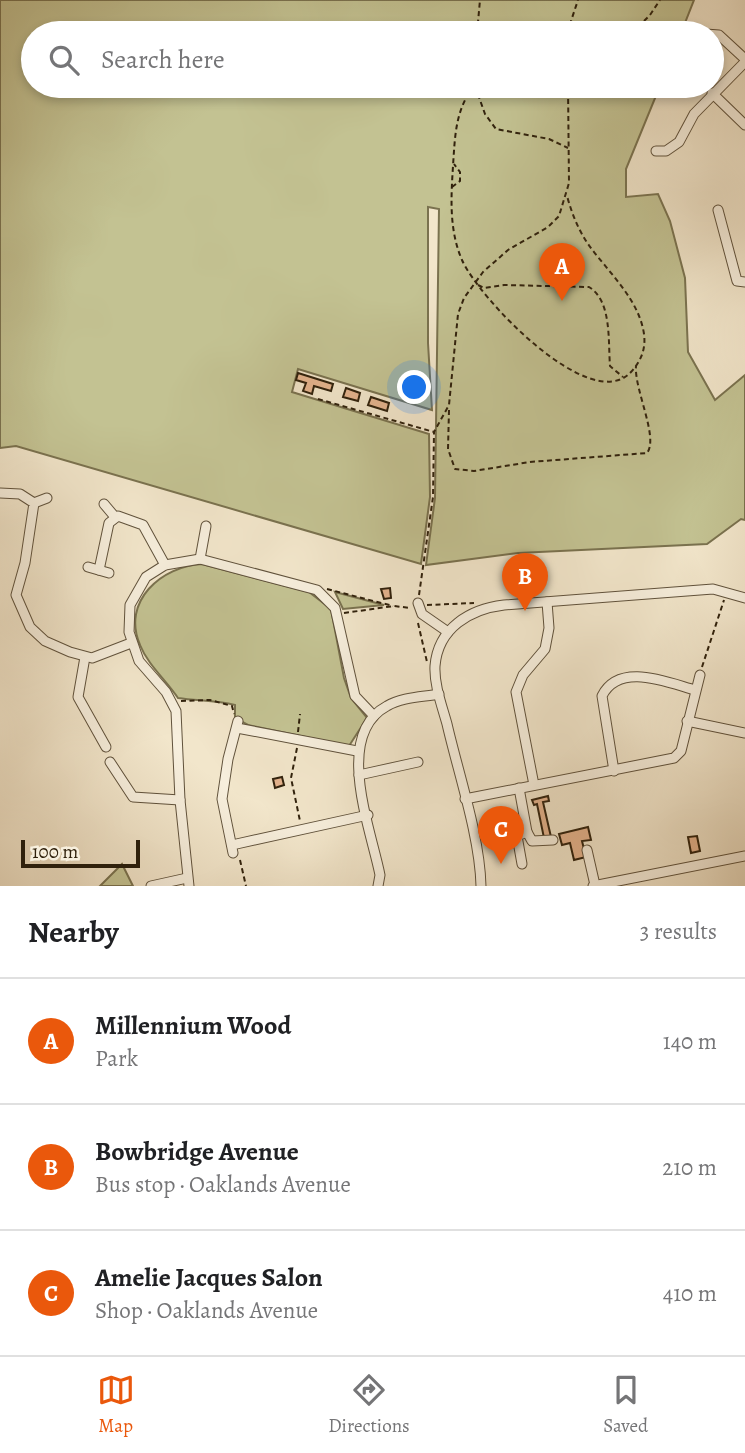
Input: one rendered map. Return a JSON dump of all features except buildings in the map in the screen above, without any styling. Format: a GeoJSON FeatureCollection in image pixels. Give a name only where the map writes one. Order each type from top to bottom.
{"type":"FeatureCollection","features":[{"type":"Feature","properties":{"kind":"street"},"geometry":{"type":"LineString","coordinates":[[724,40],[745,60],[724,81]]}},
{"type":"Feature","properties":{"kind":"street"},"geometry":{"type":"LineString","coordinates":[[656,151],[673,150],[694,114],[708,98]]}},
{"type":"Feature","properties":{"kind":"street"},"geometry":{"type":"LineString","coordinates":[[717,98],[745,125]]}},
{"type":"Feature","properties":{"kind":"street"},"geometry":{"type":"LineString","coordinates":[[718,210],[737,281],[745,282]]}},
{"type":"Feature","properties":{"kind":"street"},"geometry":{"type":"LineString","coordinates":[[0,493],[20,494],[34,503]]}},
{"type":"Feature","properties":{"kind":"street"},"geometry":{"type":"LineString","coordinates":[[34,503],[47,498]]}},
{"type":"Feature","properties":{"kind":"street"},"geometry":{"type":"LineString","coordinates":[[34,503],[25,563],[16,595],[21,612],[45,641],[85,657],[100,656],[131,643]]}},
{"type":"Feature","properties":{"kind":"street"},"geometry":{"type":"LineString","coordinates":[[104,504],[115,517]]}},
{"type":"Feature","properties":{"kind":"street"},"geometry":{"type":"LineString","coordinates":[[88,567],[104,571],[106,534],[115,517],[123,515],[144,525],[165,565]]}},
{"type":"Feature","properties":{"kind":"street"},"geometry":{"type":"LineString","coordinates":[[200,559],[206,526]]}},
{"type":"Feature","properties":{"kind":"street"},"geometry":{"type":"LineString","coordinates":[[151,886],[188,882],[180,800],[177,721],[172,703],[139,661],[131,643],[128,617],[132,598],[146,577],[165,565],[200,559],[317,590],[330,602],[337,615],[351,687],[359,702],[374,716]]}},
{"type":"Feature","properties":{"kind":"street"},"geometry":{"type":"LineString","coordinates":[[481,886],[465,799],[435,668],[441,645],[448,632],[467,615],[488,607],[726,590],[745,598]]}},
{"type":"Feature","properties":{"kind":"street"},"geometry":{"type":"LineString","coordinates":[[534,785],[516,692],[523,675],[545,649],[549,628],[547,602]]}},
{"type":"Feature","properties":{"kind":"street"},"geometry":{"type":"LineString","coordinates":[[418,605],[422,614],[448,632]]}},
{"type":"Feature","properties":{"kind":"street"},"geometry":{"type":"LineString","coordinates":[[85,657],[78,697],[106,747]]}},
{"type":"Feature","properties":{"kind":"street"},"geometry":{"type":"LineString","coordinates":[[465,799],[674,758],[681,751],[700,675]]}},
{"type":"Feature","properties":{"kind":"street"},"geometry":{"type":"LineString","coordinates":[[614,771],[602,696],[607,686],[616,680],[640,677],[695,690]]}},
{"type":"Feature","properties":{"kind":"street"},"geometry":{"type":"LineString","coordinates":[[378,886],[380,875],[359,775],[357,751],[360,738],[374,716],[398,701],[439,694]]}},
{"type":"Feature","properties":{"kind":"street"},"geometry":{"type":"LineString","coordinates":[[687,721],[745,733]]}},
{"type":"Feature","properties":{"kind":"street"},"geometry":{"type":"LineString","coordinates":[[357,751],[238,725],[228,759],[222,799],[233,849],[302,829],[368,815]]}},
{"type":"Feature","properties":{"kind":"street"},"geometry":{"type":"LineString","coordinates":[[110,762],[133,797],[180,800]]}},
{"type":"Feature","properties":{"kind":"street"},"geometry":{"type":"LineString","coordinates":[[359,775],[418,762]]}},
{"type":"Feature","properties":{"kind":"street"},"geometry":{"type":"LineString","coordinates":[[519,788],[527,832],[532,841],[553,840]]}},
{"type":"Feature","properties":{"kind":"street"},"geometry":{"type":"LineString","coordinates":[[522,864],[517,836],[527,832]]}},
{"type":"Feature","properties":{"kind":"street"},"geometry":{"type":"LineString","coordinates":[[587,850],[594,886],[745,856]]}},
{"type":"Feature","properties":{"kind":"path"},"geometry":{"type":"LineString","coordinates":[[478,21],[480,0]]}},
{"type":"Feature","properties":{"kind":"path"},"geometry":{"type":"LineString","coordinates":[[571,21],[578,0]]}},
{"type":"Feature","properties":{"kind":"path"},"geometry":{"type":"LineString","coordinates":[[644,21],[660,0]]}},
{"type":"Feature","properties":{"kind":"path"},"geometry":{"type":"LineString","coordinates":[[467,98],[456,119],[452,187],[454,234],[462,260],[474,282],[543,351],[572,373],[602,383],[624,378],[636,366],[644,349],[641,320],[579,230],[567,196],[568,98]]}},
{"type":"Feature","properties":{"kind":"path"},"geometry":{"type":"LineString","coordinates":[[479,98],[485,114],[496,129],[549,139],[568,148]]}},
{"type":"Feature","properties":{"kind":"path"},"geometry":{"type":"LineString","coordinates":[[453,163],[460,172],[459,182],[463,187]]}},
{"type":"Feature","properties":{"kind":"path"},"geometry":{"type":"LineString","coordinates":[[452,187],[459,182]]}},
{"type":"Feature","properties":{"kind":"path"},"geometry":{"type":"LineString","coordinates":[[567,196],[554,222],[508,250],[474,282],[464,298],[455,325],[449,405],[448,449],[455,470],[474,471],[530,462],[647,453],[651,443],[637,389],[636,366]]}},
{"type":"Feature","properties":{"kind":"path"},"geometry":{"type":"LineString","coordinates":[[474,282],[484,288],[504,285],[589,287],[597,292],[603,304],[610,366],[624,378]]}},
{"type":"Feature","properties":{"kind":"path"},"geometry":{"type":"LineString","coordinates":[[318,399],[434,432]]}},
{"type":"Feature","properties":{"kind":"path"},"geometry":{"type":"LineString","coordinates":[[418,605],[433,496],[434,432],[449,405]]}},
{"type":"Feature","properties":{"kind":"path"},"geometry":{"type":"LineString","coordinates":[[317,590],[331,588],[394,606]]}},
{"type":"Feature","properties":{"kind":"path"},"geometry":{"type":"LineString","coordinates":[[700,675],[726,590]]}},
{"type":"Feature","properties":{"kind":"path"},"geometry":{"type":"LineString","coordinates":[[337,615],[394,606],[468,602],[488,607]]}},
{"type":"Feature","properties":{"kind":"path"},"geometry":{"type":"LineString","coordinates":[[418,620],[429,668]]}},
{"type":"Feature","properties":{"kind":"path"},"geometry":{"type":"LineString","coordinates":[[172,703],[210,700],[232,706],[238,725]]}},
{"type":"Feature","properties":{"kind":"path"},"geometry":{"type":"LineString","coordinates":[[300,714],[291,778],[302,829]]}},
{"type":"Feature","properties":{"kind":"path"},"geometry":{"type":"LineString","coordinates":[[233,849],[239,859],[246,886]]}},
{"type":"Feature","properties":{"kind":"shaded area"},"geometry":{"type":"Polygon","coordinates":[[[0,0],[694,0],[686,21],[21,21],[21,98],[655,98],[626,169],[626,197],[658,194],[670,221],[685,278],[688,352],[715,400],[745,375],[745,520],[741,519],[707,544],[518,553],[426,565],[435,498],[439,209],[428,207],[428,343],[432,410],[298,369],[292,392],[429,434],[430,497],[421,564],[16,446],[0,448],[0,0]]]}},
{"type":"Feature","properties":{"kind":"shaded area"},"geometry":{"type":"Polygon","coordinates":[[[202,564],[309,592],[331,609],[344,678],[351,698],[367,718],[349,746],[248,725],[235,718],[235,705],[178,698],[152,666],[143,652],[136,629],[136,614],[141,601],[149,589],[173,571],[202,564]]]}},
{"type":"Feature","properties":{"kind":"shaded area"},"geometry":{"type":"Polygon","coordinates":[[[335,592],[384,605],[343,609],[335,592]]]}},
{"type":"Feature","properties":{"kind":"shaded area"},"geometry":{"type":"Polygon","coordinates":[[[122,864],[133,886],[100,886],[122,864]]]}},
{"type":"Feature","properties":{"kind":"place","name":"Millennium Wood"},"geometry":{"type":"Point","coordinates":[562,301]}},
{"type":"Feature","properties":{"kind":"place","name":"Bowbridge Avenue"},"geometry":{"type":"Point","coordinates":[525,611]}},
{"type":"Feature","properties":{"kind":"place","name":"Amelie Jacques Salon"},"geometry":{"type":"Point","coordinates":[501,864]}}]}
